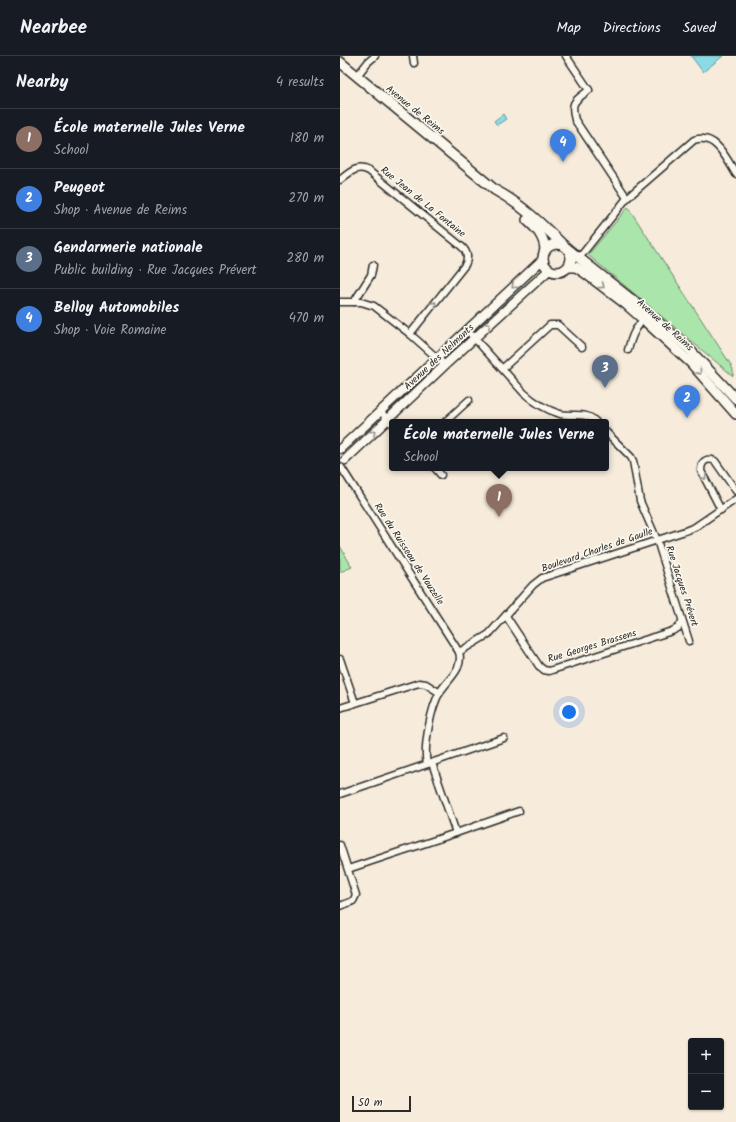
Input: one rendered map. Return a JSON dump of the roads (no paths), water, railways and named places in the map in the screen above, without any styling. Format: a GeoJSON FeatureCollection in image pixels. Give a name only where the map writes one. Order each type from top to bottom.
{"type":"FeatureCollection","features":[{"type":"Feature","properties":{"kind":"main road","name":"Avenue de Reims"},"geometry":{"type":"LineString","coordinates":[[340,62],[495,190],[506,196],[545,227],[566,248],[646,317],[691,363],[736,414]]}},
{"type":"Feature","properties":{"kind":"main road","name":"Avenue de Reims"},"geometry":{"type":"LineString","coordinates":[[495,190],[501,198],[537,229],[544,241],[544,264],[549,270]]}},
{"type":"Feature","properties":{"kind":"main road"},"geometry":{"type":"LineString","coordinates":[[544,255],[551,245],[559,244],[566,248],[572,259],[568,267],[560,272],[553,272],[549,270]]}},
{"type":"Feature","properties":{"kind":"main road","name":"Avenue de Reims"},"geometry":{"type":"LineString","coordinates":[[568,267],[576,267],[585,273],[688,348],[736,399]]}},
{"type":"Feature","properties":{"kind":"street"},"geometry":{"type":"LineString","coordinates":[[357,76],[375,56]]}},
{"type":"Feature","properties":{"kind":"street"},"geometry":{"type":"LineString","coordinates":[[412,56],[414,63]]}},
{"type":"Feature","properties":{"kind":"street"},"geometry":{"type":"LineString","coordinates":[[566,56],[589,90],[575,101],[572,109],[575,120],[627,198]]}},
{"type":"Feature","properties":{"kind":"street"},"geometry":{"type":"LineString","coordinates":[[579,258],[627,198],[694,140],[701,138],[709,139],[716,144],[736,174]]}},
{"type":"Feature","properties":{"kind":"street","name":"Rue Jean de La Fontaine"},"geometry":{"type":"LineString","coordinates":[[340,180],[357,169],[363,168],[369,171],[464,248],[467,256],[466,263],[410,334]]}},
{"type":"Feature","properties":{"kind":"street","name":"Avenue des Nelmonts"},"geometry":{"type":"LineString","coordinates":[[342,465],[343,455],[340,450],[438,358],[544,255]]}},
{"type":"Feature","properties":{"kind":"street"},"geometry":{"type":"LineString","coordinates":[[354,302],[371,275],[373,265]]}},
{"type":"Feature","properties":{"kind":"street","name":"Avenue des Nelmonts"},"geometry":{"type":"LineString","coordinates":[[392,419],[445,365],[549,270]]}},
{"type":"Feature","properties":{"kind":"street"},"geometry":{"type":"LineString","coordinates":[[340,302],[370,304],[410,334],[445,365]]}},
{"type":"Feature","properties":{"kind":"street"},"geometry":{"type":"LineString","coordinates":[[628,350],[634,332],[646,317]]}},
{"type":"Feature","properties":{"kind":"street"},"geometry":{"type":"LineString","coordinates":[[503,368],[550,325],[558,325],[582,347]]}},
{"type":"Feature","properties":{"kind":"street"},"geometry":{"type":"LineString","coordinates":[[467,330],[503,368],[524,393],[537,403],[560,414],[589,416],[592,419]]}},
{"type":"Feature","properties":{"kind":"street"},"geometry":{"type":"LineString","coordinates":[[448,419],[469,400]]}},
{"type":"Feature","properties":{"kind":"street"},"geometry":{"type":"LineString","coordinates":[[381,412],[389,420]]}},
{"type":"Feature","properties":{"kind":"street","name":"Avenue des Nelmonts"},"geometry":{"type":"LineString","coordinates":[[342,465],[389,422]]}},
{"type":"Feature","properties":{"kind":"street","name":"Rue Jacques Prévert"},"geometry":{"type":"LineString","coordinates":[[609,435],[632,459],[638,495],[642,508],[657,540],[689,641]]}},
{"type":"Feature","properties":{"kind":"street"},"geometry":{"type":"LineString","coordinates":[[721,510],[701,471],[701,465],[704,460],[710,459],[715,461],[736,491]]}},
{"type":"Feature","properties":{"kind":"street","name":"Rue du Ruisseau de Vauzelle"},"geometry":{"type":"LineString","coordinates":[[342,465],[459,652]]}},
{"type":"Feature","properties":{"kind":"street"},"geometry":{"type":"LineString","coordinates":[[438,471],[441,474]]}},
{"type":"Feature","properties":{"kind":"street","name":"Boulevard Charles de Gaulle"},"geometry":{"type":"LineString","coordinates":[[459,652],[486,637],[533,585],[542,578],[690,530],[736,499]]}},
{"type":"Feature","properties":{"kind":"street","name":"Rue Georges Brassens"},"geometry":{"type":"LineString","coordinates":[[506,616],[539,666],[544,670],[549,671],[672,631],[678,628],[682,622]]}},
{"type":"Feature","properties":{"kind":"street"},"geometry":{"type":"LineString","coordinates":[[456,833],[430,763],[425,756],[426,742],[436,703],[440,693],[459,666],[461,659],[459,652]]}},
{"type":"Feature","properties":{"kind":"street"},"geometry":{"type":"LineString","coordinates":[[340,659],[355,703]]}},
{"type":"Feature","properties":{"kind":"street"},"geometry":{"type":"LineString","coordinates":[[340,708],[419,682],[426,684],[440,693]]}},
{"type":"Feature","properties":{"kind":"street"},"geometry":{"type":"LineString","coordinates":[[340,794],[504,738]]}},
{"type":"Feature","properties":{"kind":"street"},"geometry":{"type":"LineString","coordinates":[[348,869],[519,811]]}},
{"type":"Feature","properties":{"kind":"street"},"geometry":{"type":"LineString","coordinates":[[340,845],[356,895],[353,901],[340,906]]}},
{"type":"Feature","properties":{"kind":"water"},"geometry":{"type":"Polygon","coordinates":[[[691,56],[723,56],[703,72],[691,56]]]}},
{"type":"Feature","properties":{"kind":"water"},"geometry":{"type":"Polygon","coordinates":[[[503,114],[506,119],[497,125],[494,121],[503,114]]]}},
{"type":"Feature","properties":{"kind":"place","name":"Belloy Automobiles"},"geometry":{"type":"Point","coordinates":[563,162]}},
{"type":"Feature","properties":{"kind":"place","name":"Gendarmerie nationale"},"geometry":{"type":"Point","coordinates":[605,388]}},
{"type":"Feature","properties":{"kind":"place","name":"Peugeot"},"geometry":{"type":"Point","coordinates":[687,418]}},
{"type":"Feature","properties":{"kind":"place","name":"École maternelle Jules Verne"},"geometry":{"type":"Point","coordinates":[499,517]}}]}
